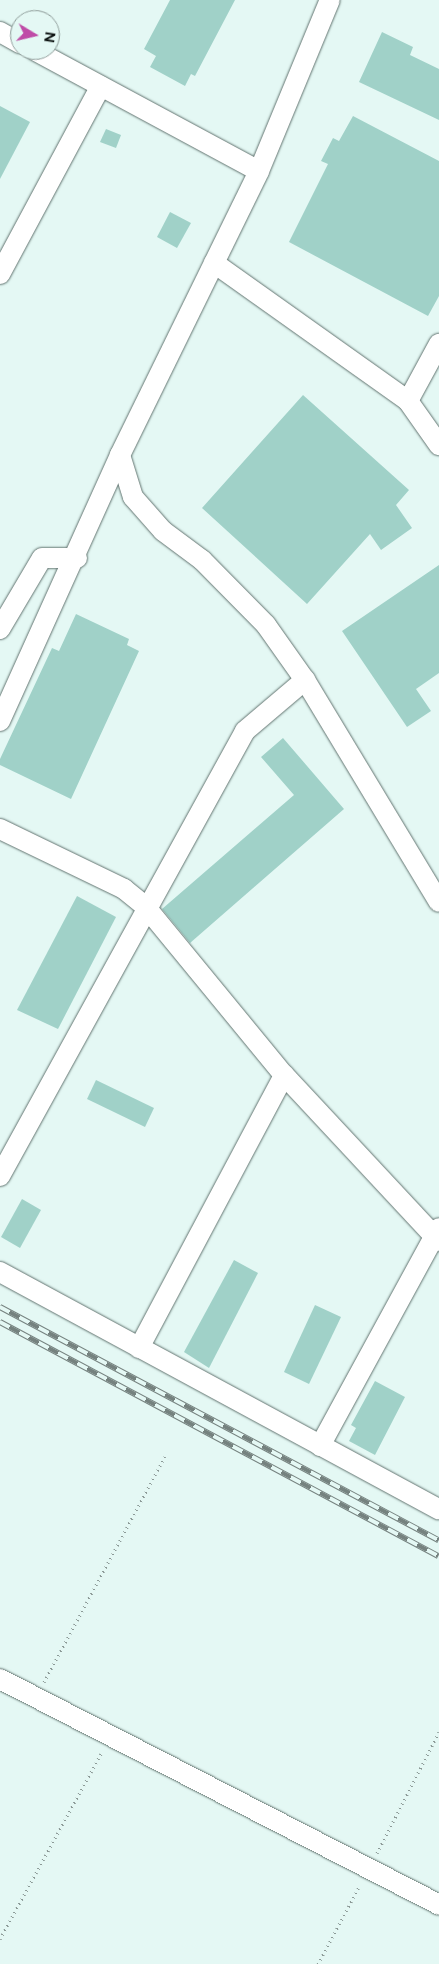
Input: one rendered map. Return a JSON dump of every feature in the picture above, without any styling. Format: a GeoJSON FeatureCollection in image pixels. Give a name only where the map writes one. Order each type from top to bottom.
{"type":"FeatureCollection","features":[{"type":"Feature","properties":{"kind":"street"},"geometry":{"type":"LineString","coordinates":[[0,721],[77,558],[120,455],[259,171],[330,0]]}},
{"type":"Feature","properties":{"kind":"street"},"geometry":{"type":"LineString","coordinates":[[53,60],[259,171]]}},
{"type":"Feature","properties":{"kind":"street"},"geometry":{"type":"LineString","coordinates":[[0,274],[101,86]]}},
{"type":"Feature","properties":{"kind":"street"},"geometry":{"type":"LineString","coordinates":[[214,263],[408,401],[439,446]]}},
{"type":"Feature","properties":{"kind":"street"},"geometry":{"type":"LineString","coordinates":[[408,401],[439,344]]}},
{"type":"Feature","properties":{"kind":"street"},"geometry":{"type":"LineString","coordinates":[[120,455],[133,496],[164,531],[202,560],[266,625],[305,680],[439,902]]}},
{"type":"Feature","properties":{"kind":"street"},"geometry":{"type":"LineString","coordinates":[[0,629],[42,558],[77,558]]}},
{"type":"Feature","properties":{"kind":"street"},"geometry":{"type":"LineString","coordinates":[[0,1176],[145,906],[245,731],[305,680]]}},
{"type":"Feature","properties":{"kind":"street"},"geometry":{"type":"LineString","coordinates":[[0,829],[124,889],[145,906],[284,1075],[438,1235],[320,1446]]}},
{"type":"Feature","properties":{"kind":"street"},"geometry":{"type":"LineString","coordinates":[[139,1348],[284,1075]]}},
{"type":"Feature","properties":{"kind":"street"},"geometry":{"type":"LineString","coordinates":[[0,1272],[439,1510]]}},
{"type":"Feature","properties":{"kind":"street"},"geometry":{"type":"LineString","coordinates":[[0,1679],[439,1905]]}},
{"type":"Feature","properties":{"kind":"path"},"geometry":{"type":"LineString","coordinates":[[36,1698],[166,1456]]}},
{"type":"Feature","properties":{"kind":"path"},"geometry":{"type":"LineString","coordinates":[[318,1964],[439,1732]]}},
{"type":"Feature","properties":{"kind":"path"},"geometry":{"type":"LineString","coordinates":[[0,1939],[110,1736]]}},
{"type":"Feature","properties":{"kind":"building"},"geometry":{"type":"Polygon","coordinates":[[[170,0],[235,0],[195,76],[191,74],[185,86],[150,67],[156,56],[144,49],[170,0]]]}},
{"type":"Feature","properties":{"kind":"building"},"geometry":{"type":"Polygon","coordinates":[[[382,32],[413,47],[410,55],[439,69],[439,120],[359,82],[382,32]]]}},
{"type":"Feature","properties":{"kind":"building"},"geometry":{"type":"Polygon","coordinates":[[[0,106],[30,122],[0,179],[0,106]]]}},
{"type":"Feature","properties":{"kind":"building"},"geometry":{"type":"Polygon","coordinates":[[[353,116],[439,161],[439,296],[428,316],[289,242],[328,164],[321,161],[333,138],[339,141],[353,116]]]}},
{"type":"Feature","properties":{"kind":"building"},"geometry":{"type":"Polygon","coordinates":[[[106,129],[121,135],[116,148],[100,142],[106,129]]]}},
{"type":"Feature","properties":{"kind":"building"},"geometry":{"type":"Polygon","coordinates":[[[170,212],[191,223],[177,248],[157,237],[170,212]]]}},
{"type":"Feature","properties":{"kind":"building"},"geometry":{"type":"Polygon","coordinates":[[[303,395],[409,490],[396,505],[412,528],[381,550],[370,534],[307,604],[202,508],[303,395]]]}},
{"type":"Feature","properties":{"kind":"building"},"geometry":{"type":"Polygon","coordinates":[[[439,565],[439,673],[416,689],[431,711],[407,727],[342,631],[439,565]]]}},
{"type":"Feature","properties":{"kind":"building"},"geometry":{"type":"Polygon","coordinates":[[[76,614],[129,639],[127,645],[139,651],[71,799],[0,765],[0,759],[52,648],[59,651],[76,614]]]}},
{"type":"Feature","properties":{"kind":"building"},"geometry":{"type":"Polygon","coordinates":[[[283,738],[344,809],[190,943],[162,909],[294,795],[261,757],[283,738]]]}},
{"type":"Feature","properties":{"kind":"building"},"geometry":{"type":"Polygon","coordinates":[[[77,896],[116,917],[58,1029],[17,1010],[77,896]]]}},
{"type":"Feature","properties":{"kind":"building"},"geometry":{"type":"Polygon","coordinates":[[[96,1080],[154,1108],[145,1127],[87,1099],[96,1080]]]}},
{"type":"Feature","properties":{"kind":"building"},"geometry":{"type":"Polygon","coordinates":[[[22,1199],[41,1210],[20,1248],[1,1237],[22,1199]]]}},
{"type":"Feature","properties":{"kind":"building"},"geometry":{"type":"Polygon","coordinates":[[[234,1260],[258,1273],[209,1368],[184,1352],[234,1260]]]}},
{"type":"Feature","properties":{"kind":"building"},"geometry":{"type":"Polygon","coordinates":[[[315,1305],[341,1317],[309,1384],[284,1372],[315,1305]]]}},
{"type":"Feature","properties":{"kind":"building"},"geometry":{"type":"Polygon","coordinates":[[[375,1381],[405,1397],[375,1455],[349,1441],[356,1428],[351,1425],[375,1381]]]}},
{"type":"Feature","properties":{"kind":"railway"},"geometry":{"type":"LineString","coordinates":[[0,1307],[439,1540]]}},
{"type":"Feature","properties":{"kind":"railway"},"geometry":{"type":"LineString","coordinates":[[0,1322],[439,1556]]}}]}
